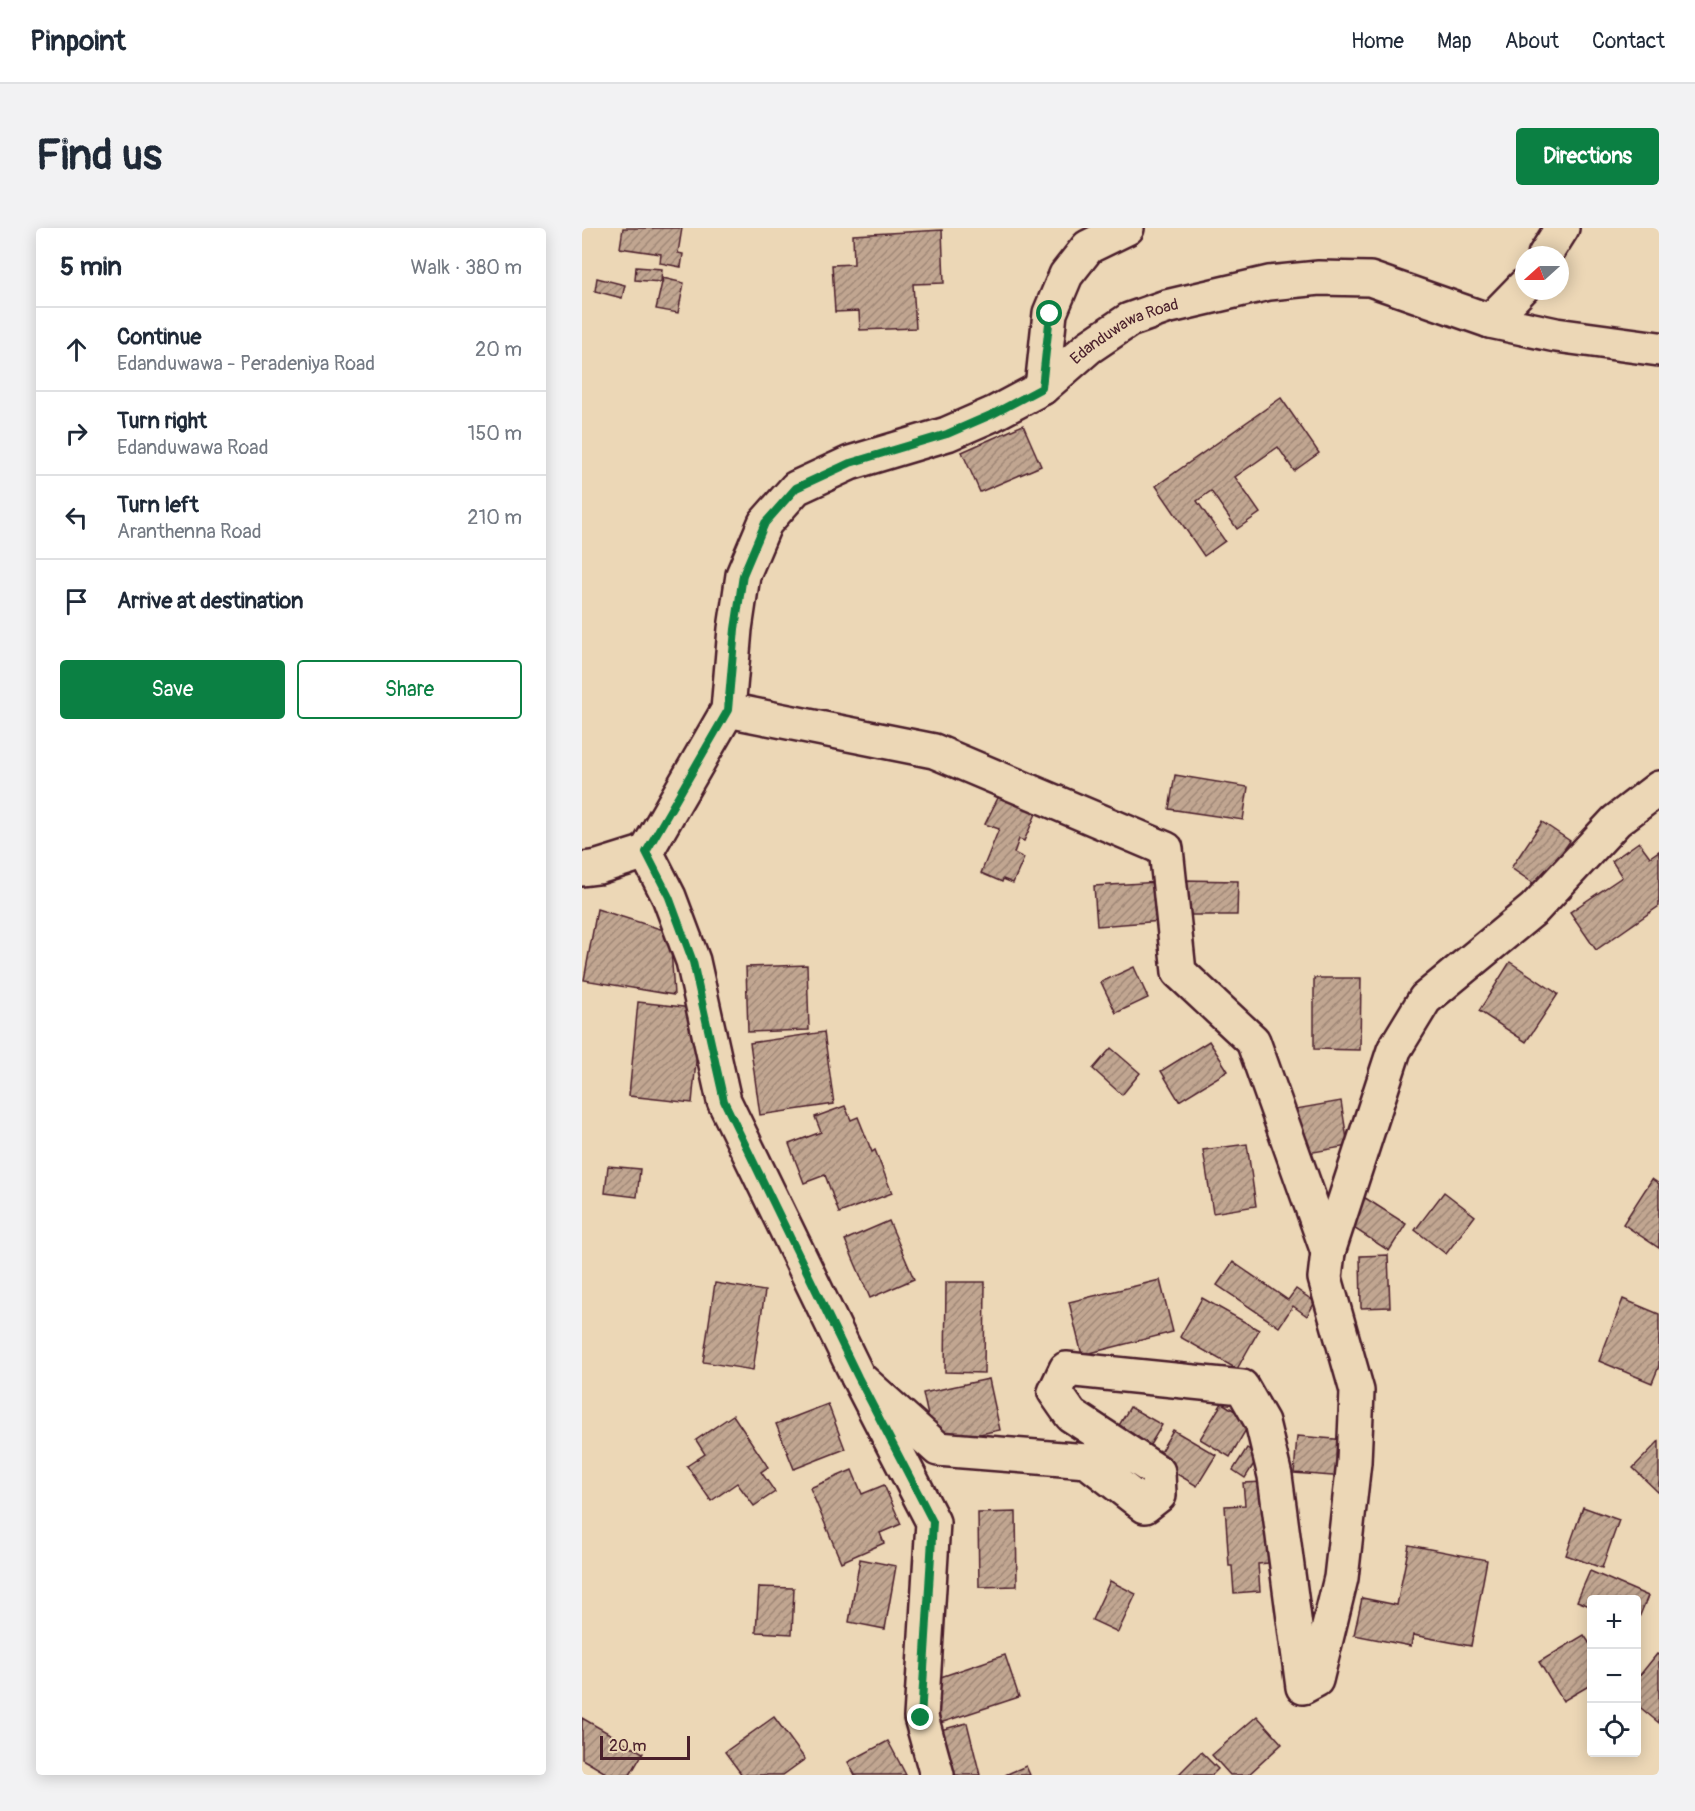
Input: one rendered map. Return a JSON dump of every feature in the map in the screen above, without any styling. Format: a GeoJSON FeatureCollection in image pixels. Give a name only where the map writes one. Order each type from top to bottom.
{"type":"FeatureCollection","features":[{"type":"Feature","properties":{"kind":"street"},"geometry":{"type":"LineString","coordinates":[[1042,388],[1050,314],[1066,275],[1088,246],[1127,228]]}},
{"type":"Feature","properties":{"kind":"street"},"geometry":{"type":"LineString","coordinates":[[1551,246],[1562,228]]}},
{"type":"Feature","properties":{"kind":"street","name":"Edanduwawa Road"},"geometry":{"type":"LineString","coordinates":[[646,852],[728,710],[735,629],[743,575],[765,523],[796,488],[850,463],[947,434],[993,414],[1042,388],[1089,347],[1129,321],[1166,307],[1269,283],[1319,278],[1370,279],[1490,321],[1556,334],[1659,349]]}},
{"type":"Feature","properties":{"kind":"street"},"geometry":{"type":"LineString","coordinates":[[1490,321],[1515,295]]}},
{"type":"Feature","properties":{"kind":"street"},"geometry":{"type":"LineString","coordinates":[[728,710],[934,752],[1166,849],[1179,972],[1253,1041],[1329,1252]]}},
{"type":"Feature","properties":{"kind":"street"},"geometry":{"type":"LineString","coordinates":[[858,1377],[938,1449],[1087,1461],[1145,1506],[1159,1495],[1158,1472],[1071,1415],[1055,1392],[1066,1369],[1242,1387],[1262,1422],[1275,1476],[1303,1687],[1316,1680],[1341,1578],[1354,1462],[1357,1391],[1325,1278],[1329,1252],[1394,1050],[1425,999],[1534,909],[1616,821],[1659,788]]}},
{"type":"Feature","properties":{"kind":"street"},"geometry":{"type":"LineString","coordinates":[[582,869],[598,867],[646,852],[669,897],[693,962],[724,1101],[858,1377],[933,1522],[921,1718],[937,1775]]}},
{"type":"Feature","properties":{"kind":"building"},"geometry":{"type":"Polygon","coordinates":[[[623,228],[682,228],[678,253],[683,254],[681,267],[660,263],[661,254],[620,248],[623,228]]]}},
{"type":"Feature","properties":{"kind":"building"},"geometry":{"type":"Polygon","coordinates":[[[942,230],[944,283],[913,284],[916,328],[860,330],[859,311],[835,312],[832,265],[854,264],[853,235],[942,230]]]}},
{"type":"Feature","properties":{"kind":"building"},"geometry":{"type":"Polygon","coordinates":[[[636,267],[662,269],[661,282],[635,280],[636,267]]]}},
{"type":"Feature","properties":{"kind":"building"},"geometry":{"type":"Polygon","coordinates":[[[597,278],[625,285],[622,298],[595,291],[597,278]]]}},
{"type":"Feature","properties":{"kind":"building"},"geometry":{"type":"Polygon","coordinates":[[[663,278],[684,283],[678,313],[656,309],[663,278]]]}},
{"type":"Feature","properties":{"kind":"building"},"geometry":{"type":"Polygon","coordinates":[[[1281,398],[1319,453],[1294,471],[1278,447],[1235,477],[1260,513],[1237,529],[1211,491],[1197,501],[1225,541],[1204,556],[1156,486],[1281,398]]]}},
{"type":"Feature","properties":{"kind":"building"},"geometry":{"type":"Polygon","coordinates":[[[1023,425],[1041,466],[980,492],[962,452],[1023,425]]]}},
{"type":"Feature","properties":{"kind":"building"},"geometry":{"type":"Polygon","coordinates":[[[1175,775],[1248,787],[1243,820],[1169,809],[1175,775]]]}},
{"type":"Feature","properties":{"kind":"building"},"geometry":{"type":"Polygon","coordinates":[[[1000,794],[1039,807],[1024,841],[1019,839],[1014,853],[1024,858],[1013,883],[1003,879],[1002,882],[981,873],[999,829],[985,824],[1000,794]]]}},
{"type":"Feature","properties":{"kind":"building"},"geometry":{"type":"Polygon","coordinates":[[[1542,822],[1570,841],[1539,887],[1511,868],[1542,822]]]}},
{"type":"Feature","properties":{"kind":"building"},"geometry":{"type":"Polygon","coordinates":[[[1639,842],[1650,857],[1659,851],[1659,906],[1596,950],[1570,912],[1622,877],[1612,861],[1639,842]]]}},
{"type":"Feature","properties":{"kind":"building"},"geometry":{"type":"Polygon","coordinates":[[[1182,880],[1238,881],[1237,915],[1181,915],[1182,880]]]}},
{"type":"Feature","properties":{"kind":"building"},"geometry":{"type":"Polygon","coordinates":[[[1159,882],[1162,921],[1097,926],[1094,886],[1159,882]]]}},
{"type":"Feature","properties":{"kind":"building"},"geometry":{"type":"Polygon","coordinates":[[[597,909],[670,932],[674,995],[584,980],[597,909]]]}},
{"type":"Feature","properties":{"kind":"building"},"geometry":{"type":"Polygon","coordinates":[[[1510,962],[1558,994],[1526,1042],[1479,1011],[1510,962]]]}},
{"type":"Feature","properties":{"kind":"building"},"geometry":{"type":"Polygon","coordinates":[[[807,965],[809,1030],[748,1032],[746,967],[807,965]]]}},
{"type":"Feature","properties":{"kind":"building"},"geometry":{"type":"Polygon","coordinates":[[[1134,967],[1148,998],[1116,1013],[1101,982],[1134,967]]]}},
{"type":"Feature","properties":{"kind":"building"},"geometry":{"type":"Polygon","coordinates":[[[1314,978],[1361,978],[1360,1050],[1314,1049],[1314,978]]]}},
{"type":"Feature","properties":{"kind":"building"},"geometry":{"type":"Polygon","coordinates":[[[638,1002],[701,1009],[692,1103],[629,1096],[638,1002]]]}},
{"type":"Feature","properties":{"kind":"building"},"geometry":{"type":"Polygon","coordinates":[[[824,1032],[834,1104],[760,1115],[750,1043],[824,1032]]]}},
{"type":"Feature","properties":{"kind":"building"},"geometry":{"type":"Polygon","coordinates":[[[1209,1041],[1228,1071],[1179,1101],[1161,1071],[1209,1041]]]}},
{"type":"Feature","properties":{"kind":"building"},"geometry":{"type":"Polygon","coordinates":[[[1111,1048],[1140,1073],[1122,1095],[1093,1069],[1111,1048]]]}},
{"type":"Feature","properties":{"kind":"building"},"geometry":{"type":"Polygon","coordinates":[[[1341,1101],[1348,1146],[1297,1155],[1290,1110],[1341,1101]]]}},
{"type":"Feature","properties":{"kind":"building"},"geometry":{"type":"Polygon","coordinates":[[[845,1106],[851,1120],[858,1117],[872,1152],[875,1150],[892,1193],[839,1213],[825,1175],[804,1183],[789,1144],[821,1132],[815,1117],[845,1106]]]}},
{"type":"Feature","properties":{"kind":"building"},"geometry":{"type":"Polygon","coordinates":[[[1247,1144],[1256,1206],[1213,1213],[1203,1150],[1247,1144]]]}},
{"type":"Feature","properties":{"kind":"building"},"geometry":{"type":"Polygon","coordinates":[[[608,1166],[640,1169],[637,1197],[605,1193],[608,1166]]]}},
{"type":"Feature","properties":{"kind":"building"},"geometry":{"type":"Polygon","coordinates":[[[1652,1179],[1659,1184],[1659,1248],[1623,1224],[1652,1179]]]}},
{"type":"Feature","properties":{"kind":"building"},"geometry":{"type":"Polygon","coordinates":[[[1444,1192],[1475,1216],[1446,1254],[1415,1230],[1444,1192]]]}},
{"type":"Feature","properties":{"kind":"building"},"geometry":{"type":"Polygon","coordinates":[[[1359,1194],[1406,1224],[1389,1251],[1343,1221],[1359,1194]]]}},
{"type":"Feature","properties":{"kind":"building"},"geometry":{"type":"Polygon","coordinates":[[[889,1221],[914,1279],[870,1298],[845,1240],[889,1221]]]}},
{"type":"Feature","properties":{"kind":"building"},"geometry":{"type":"Polygon","coordinates":[[[1388,1255],[1390,1307],[1361,1308],[1360,1256],[1388,1255]]]}},
{"type":"Feature","properties":{"kind":"building"},"geometry":{"type":"Polygon","coordinates":[[[1233,1262],[1288,1300],[1296,1289],[1315,1302],[1307,1316],[1293,1306],[1279,1327],[1217,1285],[1233,1262]]]}},
{"type":"Feature","properties":{"kind":"building"},"geometry":{"type":"Polygon","coordinates":[[[1160,1280],[1173,1332],[1082,1355],[1069,1302],[1160,1280]]]}},
{"type":"Feature","properties":{"kind":"building"},"geometry":{"type":"Polygon","coordinates":[[[946,1282],[985,1282],[984,1373],[945,1372],[946,1282]]]}},
{"type":"Feature","properties":{"kind":"building"},"geometry":{"type":"Polygon","coordinates":[[[715,1283],[765,1291],[753,1370],[703,1362],[715,1283]]]}},
{"type":"Feature","properties":{"kind":"building"},"geometry":{"type":"Polygon","coordinates":[[[1202,1298],[1259,1330],[1237,1369],[1180,1337],[1202,1298]]]}},
{"type":"Feature","properties":{"kind":"building"},"geometry":{"type":"Polygon","coordinates":[[[1623,1299],[1659,1314],[1659,1366],[1652,1383],[1599,1361],[1623,1299]]]}},
{"type":"Feature","properties":{"kind":"building"},"geometry":{"type":"Polygon","coordinates":[[[989,1379],[1000,1430],[934,1443],[923,1393],[989,1379]]]}},
{"type":"Feature","properties":{"kind":"building"},"geometry":{"type":"Polygon","coordinates":[[[1222,1403],[1251,1421],[1230,1457],[1200,1439],[1222,1403]]]}},
{"type":"Feature","properties":{"kind":"building"},"geometry":{"type":"Polygon","coordinates":[[[828,1404],[845,1449],[794,1469],[776,1424],[828,1404]]]}},
{"type":"Feature","properties":{"kind":"building"},"geometry":{"type":"Polygon","coordinates":[[[1130,1407],[1162,1425],[1147,1450],[1115,1432],[1130,1407]]]}},
{"type":"Feature","properties":{"kind":"building"},"geometry":{"type":"Polygon","coordinates":[[[733,1415],[768,1467],[761,1472],[775,1492],[754,1506],[737,1483],[711,1501],[687,1466],[705,1454],[696,1440],[733,1415]]]}},
{"type":"Feature","properties":{"kind":"building"},"geometry":{"type":"Polygon","coordinates":[[[1173,1430],[1216,1455],[1197,1486],[1155,1461],[1173,1430]]]}},
{"type":"Feature","properties":{"kind":"building"},"geometry":{"type":"Polygon","coordinates":[[[1297,1436],[1347,1440],[1345,1477],[1294,1473],[1297,1436]]]}},
{"type":"Feature","properties":{"kind":"building"},"geometry":{"type":"Polygon","coordinates":[[[1659,1441],[1659,1493],[1633,1468],[1659,1441]]]}},
{"type":"Feature","properties":{"kind":"building"},"geometry":{"type":"Polygon","coordinates":[[[1247,1448],[1259,1456],[1245,1478],[1233,1470],[1247,1448]]]}},
{"type":"Feature","properties":{"kind":"building"},"geometry":{"type":"Polygon","coordinates":[[[852,1470],[862,1494],[884,1485],[901,1524],[880,1533],[884,1543],[841,1562],[810,1488],[852,1470]]]}},
{"type":"Feature","properties":{"kind":"building"},"geometry":{"type":"Polygon","coordinates":[[[1264,1482],[1268,1563],[1258,1564],[1260,1591],[1234,1593],[1232,1566],[1229,1566],[1225,1506],[1245,1505],[1243,1483],[1264,1482]]]}},
{"type":"Feature","properties":{"kind":"building"},"geometry":{"type":"Polygon","coordinates":[[[1583,1507],[1619,1520],[1602,1568],[1566,1555],[1583,1507]]]}},
{"type":"Feature","properties":{"kind":"building"},"geometry":{"type":"Polygon","coordinates":[[[1016,1512],[1017,1586],[979,1587],[978,1513],[1016,1512]]]}},
{"type":"Feature","properties":{"kind":"building"},"geometry":{"type":"Polygon","coordinates":[[[1409,1545],[1487,1560],[1471,1646],[1413,1635],[1411,1646],[1354,1635],[1362,1598],[1397,1605],[1409,1545]]]}},
{"type":"Feature","properties":{"kind":"building"},"geometry":{"type":"Polygon","coordinates":[[[860,1559],[896,1566],[885,1629],[849,1622],[860,1559]]]}},
{"type":"Feature","properties":{"kind":"building"},"geometry":{"type":"Polygon","coordinates":[[[1590,1571],[1648,1596],[1641,1613],[1641,1595],[1587,1595],[1587,1605],[1577,1601],[1590,1571]]]}},
{"type":"Feature","properties":{"kind":"building"},"geometry":{"type":"Polygon","coordinates":[[[1110,1581],[1136,1594],[1118,1632],[1092,1620],[1110,1581]]]}},
{"type":"Feature","properties":{"kind":"building"},"geometry":{"type":"Polygon","coordinates":[[[759,1587],[794,1588],[792,1634],[756,1632],[759,1587]]]}},
{"type":"Feature","properties":{"kind":"building"},"geometry":{"type":"Polygon","coordinates":[[[1584,1635],[1587,1640],[1587,1687],[1563,1701],[1539,1662],[1584,1635]]]}},
{"type":"Feature","properties":{"kind":"building"},"geometry":{"type":"Polygon","coordinates":[[[1657,1654],[1659,1655],[1659,1723],[1641,1708],[1641,1674],[1657,1654]]]}},
{"type":"Feature","properties":{"kind":"building"},"geometry":{"type":"Polygon","coordinates":[[[1005,1655],[1019,1697],[940,1723],[926,1682],[1005,1655]]]}},
{"type":"Feature","properties":{"kind":"building"},"geometry":{"type":"Polygon","coordinates":[[[1257,1716],[1282,1744],[1248,1775],[1230,1775],[1212,1755],[1257,1716]]]}},
{"type":"Feature","properties":{"kind":"building"},"geometry":{"type":"Polygon","coordinates":[[[774,1717],[805,1759],[783,1775],[742,1775],[725,1752],[774,1717]]]}},
{"type":"Feature","properties":{"kind":"building"},"geometry":{"type":"Polygon","coordinates":[[[582,1718],[643,1753],[630,1775],[609,1775],[582,1759],[582,1718]]]}},
{"type":"Feature","properties":{"kind":"building"},"geometry":{"type":"Polygon","coordinates":[[[967,1723],[980,1775],[945,1775],[933,1732],[967,1723]]]}},
{"type":"Feature","properties":{"kind":"building"},"geometry":{"type":"Polygon","coordinates":[[[888,1741],[906,1775],[855,1775],[848,1762],[888,1741]]]}},
{"type":"Feature","properties":{"kind":"building"},"geometry":{"type":"Polygon","coordinates":[[[1201,1752],[1218,1769],[1212,1775],[1178,1775],[1201,1752]]]}},
{"type":"Feature","properties":{"kind":"building"},"geometry":{"type":"Polygon","coordinates":[[[1026,1766],[1030,1775],[1005,1775],[1026,1766]]]}},
{"type":"Feature","properties":{"kind":"route"},"geometry":{"type":"LineString","coordinates":[[921,1718],[933,1522],[858,1377],[724,1101],[693,962],[669,897],[646,852],[728,710],[735,629],[743,575],[765,523],[796,488],[850,463],[947,434],[993,414],[1042,388],[1050,314]]}}]}
